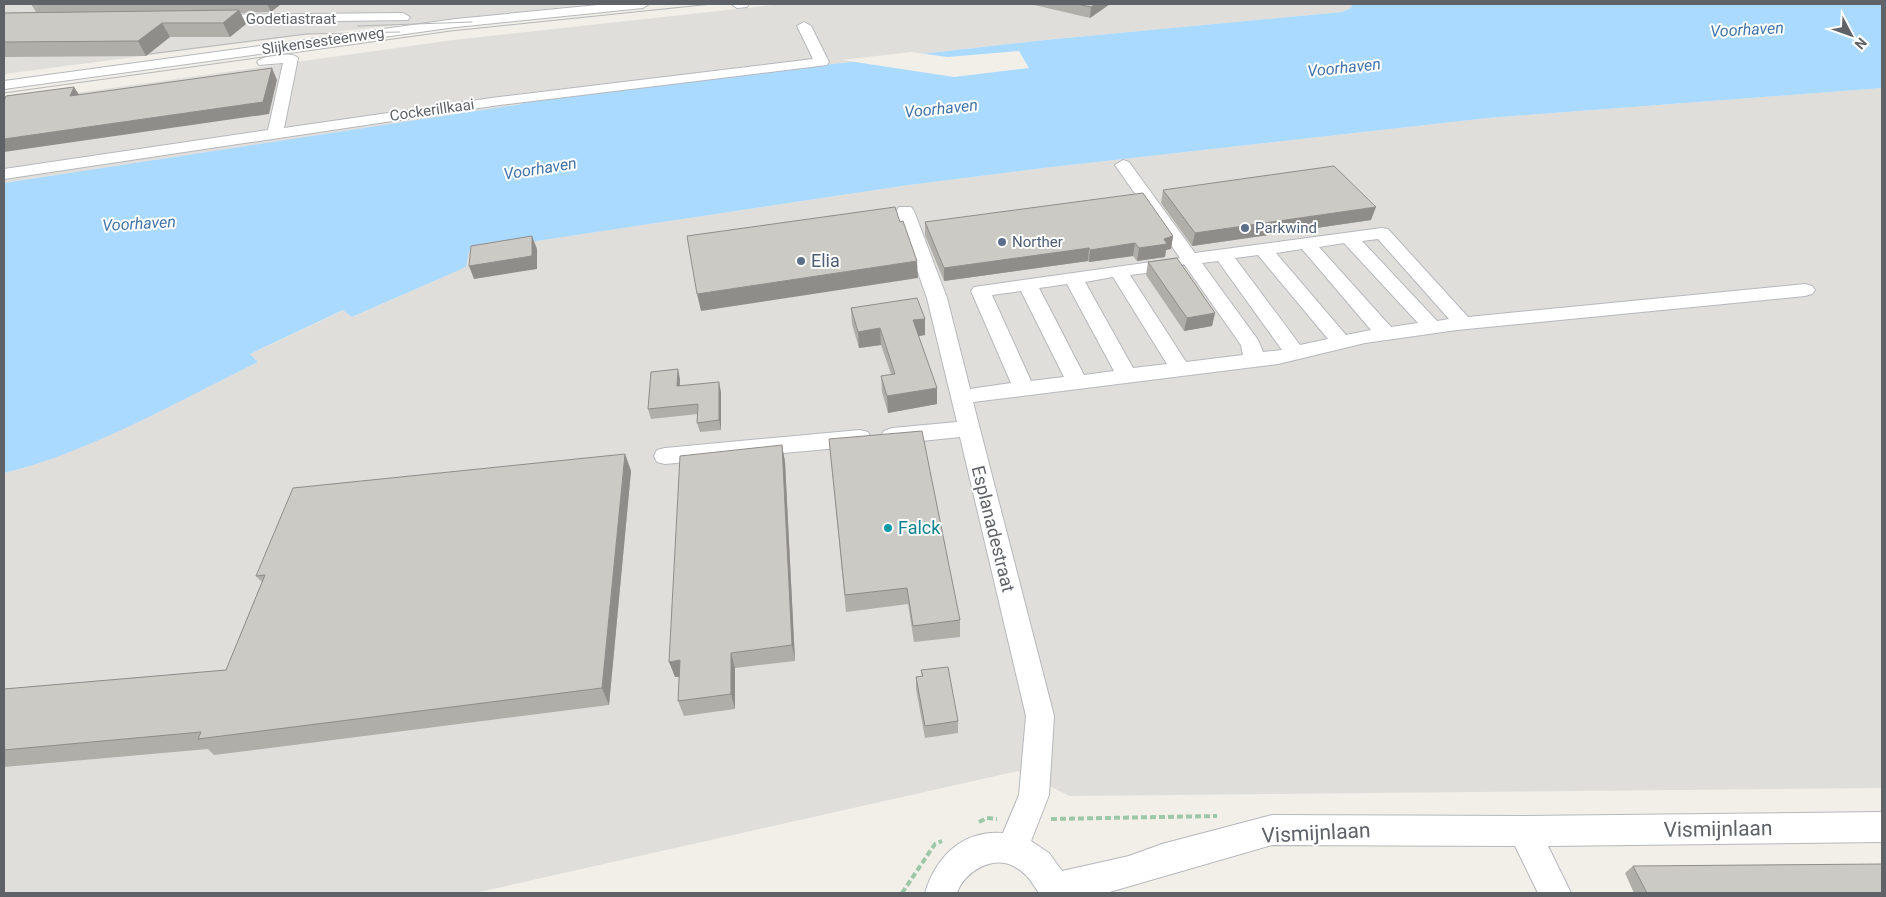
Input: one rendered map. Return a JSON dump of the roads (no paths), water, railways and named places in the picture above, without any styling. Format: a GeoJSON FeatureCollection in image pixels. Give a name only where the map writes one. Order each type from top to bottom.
{"type":"FeatureCollection","features":[{"type":"Feature","properties":{"kind":"street","name":"Slijkensesteenweg"},"geometry":{"type":"LineString","coordinates":[[4,85],[468,21],[643,4]]}},
{"type":"Feature","properties":{"kind":"street"},"geometry":{"type":"LineString","coordinates":[[738,4],[743,4]]}},
{"type":"Feature","properties":{"kind":"street","name":"Godetiastraat"},"geometry":{"type":"LineString","coordinates":[[203,19],[380,18],[459,10],[468,21]]}},
{"type":"Feature","properties":{"kind":"street","name":"Cockerillkaai"},"geometry":{"type":"LineString","coordinates":[[4,174],[508,100],[822,62],[804,26]]}},
{"type":"Feature","properties":{"kind":"street"},"geometry":{"type":"LineString","coordinates":[[4,98],[291,58],[276,134]]}},
{"type":"Feature","properties":{"kind":"street"},"geometry":{"type":"LineString","coordinates":[[1124,165],[1251,346],[1256,360]]}},
{"type":"Feature","properties":{"kind":"street","name":"Esplanadestraat"},"geometry":{"type":"LineString","coordinates":[[904,211],[937,298],[1040,716],[1034,795],[1012,849]]}},
{"type":"Feature","properties":{"kind":"street"},"geometry":{"type":"LineString","coordinates":[[1024,389],[981,291],[1382,233],[1464,324]]}},
{"type":"Feature","properties":{"kind":"street"},"geometry":{"type":"LineString","coordinates":[[1348,238],[1433,328]]}},
{"type":"Feature","properties":{"kind":"street"},"geometry":{"type":"LineString","coordinates":[[1306,243],[1386,334]]}},
{"type":"Feature","properties":{"kind":"street"},"geometry":{"type":"LineString","coordinates":[[1263,249],[1341,342]]}},
{"type":"Feature","properties":{"kind":"street"},"geometry":{"type":"LineString","coordinates":[[1223,255],[1295,353]]}},
{"type":"Feature","properties":{"kind":"street"},"geometry":{"type":"LineString","coordinates":[[1118,271],[1180,369]]}},
{"type":"Feature","properties":{"kind":"street"},"geometry":{"type":"LineString","coordinates":[[1073,278],[1127,376]]}},
{"type":"Feature","properties":{"kind":"street"},"geometry":{"type":"LineString","coordinates":[[1027,284],[1077,382]]}},
{"type":"Feature","properties":{"kind":"street"},"geometry":{"type":"LineString","coordinates":[[960,397],[1256,360],[1386,334],[1464,324],[1805,290]]}},
{"type":"Feature","properties":{"kind":"street"},"geometry":{"type":"LineString","coordinates":[[665,456],[968,429]]}},
{"type":"Feature","properties":{"kind":"street","name":"Vismijnlaan"},"geometry":{"type":"LineString","coordinates":[[1055,891],[1129,872],[1162,860],[1272,830],[1524,831],[1882,827]]}},
{"type":"Feature","properties":{"kind":"street"},"geometry":{"type":"LineString","coordinates":[[1524,831],[1555,893]]}},
{"type":"Feature","properties":{"kind":"street"},"geometry":{"type":"LineString","coordinates":[[941,893],[943,882],[960,860],[985,848],[1012,849],[1038,864],[1055,891]]}},
{"type":"Feature","properties":{"kind":"water","name":"Voorhaven"},"geometry":{"type":"Polygon","coordinates":[[[1352,4],[1882,4],[1882,88],[1488,118],[1052,167],[909,185],[469,251],[466,267],[352,317],[343,310],[250,354],[258,362],[134,424],[70,452],[4,473],[4,183],[522,104],[522,99],[1045,40],[1342,12],[1351,8],[1352,4]]]}},
{"type":"Feature","properties":{"kind":"tram line"},"geometry":{"type":"LineString","coordinates":[[4,93],[451,31],[712,4]]}},
{"type":"Feature","properties":{"kind":"tram line"},"geometry":{"type":"LineString","coordinates":[[358,26],[472,22]]}},
{"type":"Feature","properties":{"kind":"tram line"},"geometry":{"type":"LineString","coordinates":[[149,54],[306,34],[400,32]]}},
{"type":"Feature","properties":{"kind":"place","name":"Parkwind"},"geometry":{"type":"Point","coordinates":[1245,228]}},
{"type":"Feature","properties":{"kind":"place","name":"Norther"},"geometry":{"type":"Point","coordinates":[1002,242]}},
{"type":"Feature","properties":{"kind":"place","name":"Elia"},"geometry":{"type":"Point","coordinates":[801,261]}},
{"type":"Feature","properties":{"kind":"place","name":"Falck"},"geometry":{"type":"Point","coordinates":[888,528]}}]}
